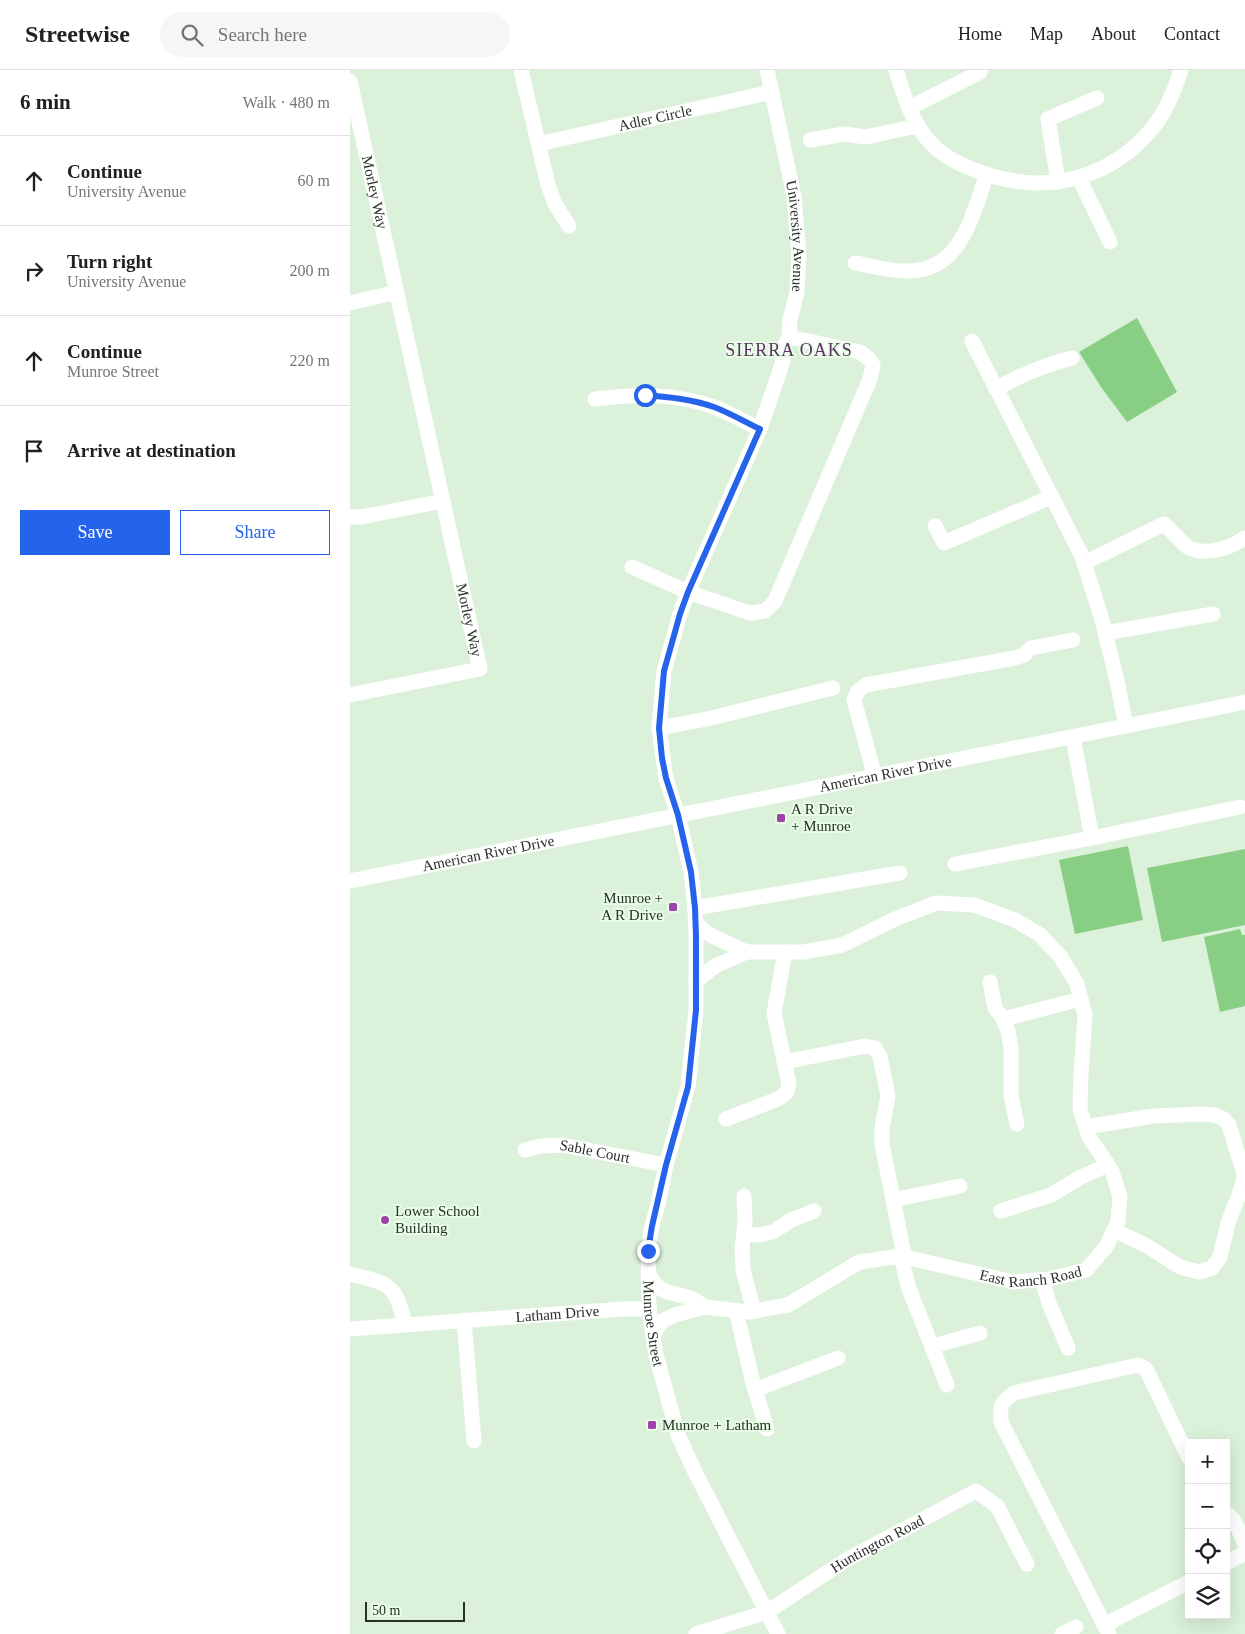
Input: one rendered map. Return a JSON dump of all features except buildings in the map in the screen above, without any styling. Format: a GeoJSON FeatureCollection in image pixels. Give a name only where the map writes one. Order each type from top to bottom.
{"type":"FeatureCollection","features":[{"type":"Feature","properties":{"kind":"street"},"geometry":{"type":"LineString","coordinates":[[521,70],[548,185],[555,204],[569,226]]}},
{"type":"Feature","properties":{"kind":"street","name":"University Avenue"},"geometry":{"type":"LineString","coordinates":[[678,815],[666,778],[659,728],[664,671],[688,592],[760,429],[782,364],[797,292],[798,248],[794,196],[767,70]]}},
{"type":"Feature","properties":{"kind":"street"},"geometry":{"type":"LineString","coordinates":[[896,70],[917,126],[926,139],[945,156],[953,162],[987,174],[1027,183],[1058,182],[1079,178],[1101,169],[1118,159],[1138,143],[1155,124],[1167,105],[1181,70]]}},
{"type":"Feature","properties":{"kind":"street"},"geometry":{"type":"LineString","coordinates":[[909,108],[980,72],[978,70]]}},
{"type":"Feature","properties":{"kind":"street","name":"Morley Way"},"geometry":{"type":"LineString","coordinates":[[350,695],[480,669],[351,89]]}},
{"type":"Feature","properties":{"kind":"street","name":"Adler Circle"},"geometry":{"type":"LineString","coordinates":[[538,144],[772,92]]}},
{"type":"Feature","properties":{"kind":"street"},"geometry":{"type":"LineString","coordinates":[[1058,182],[1048,119],[1097,98]]}},
{"type":"Feature","properties":{"kind":"street"},"geometry":{"type":"LineString","coordinates":[[810,140],[844,134],[866,137],[917,126]]}},
{"type":"Feature","properties":{"kind":"street"},"geometry":{"type":"LineString","coordinates":[[855,263],[910,272],[926,269],[949,256],[965,235],[987,174]]}},
{"type":"Feature","properties":{"kind":"street"},"geometry":{"type":"LineString","coordinates":[[1079,178],[1110,242]]}},
{"type":"Feature","properties":{"kind":"street"},"geometry":{"type":"LineString","coordinates":[[350,303],[396,292]]}},
{"type":"Feature","properties":{"kind":"street"},"geometry":{"type":"LineString","coordinates":[[632,567],[688,592],[750,613],[765,611],[775,601],[870,379],[873,365],[860,352],[789,337]]}},
{"type":"Feature","properties":{"kind":"street"},"geometry":{"type":"LineString","coordinates":[[972,341],[1084,563],[1105,633],[1126,726]]}},
{"type":"Feature","properties":{"kind":"street"},"geometry":{"type":"LineString","coordinates":[[996,389],[1017,376],[1072,358]]}},
{"type":"Feature","properties":{"kind":"street"},"geometry":{"type":"LineString","coordinates":[[595,399],[645,395],[692,401],[714,408],[760,429]]}},
{"type":"Feature","properties":{"kind":"street"},"geometry":{"type":"LineString","coordinates":[[935,526],[944,544],[1051,497]]}},
{"type":"Feature","properties":{"kind":"street"},"geometry":{"type":"LineString","coordinates":[[350,517],[360,517],[443,501]]}},
{"type":"Feature","properties":{"kind":"street"},"geometry":{"type":"LineString","coordinates":[[1084,563],[1164,524],[1188,547],[1203,551],[1216,551],[1238,543],[1245,538]]}},
{"type":"Feature","properties":{"kind":"street"},"geometry":{"type":"LineString","coordinates":[[1105,633],[1213,614]]}},
{"type":"Feature","properties":{"kind":"street"},"geometry":{"type":"LineString","coordinates":[[875,777],[854,700],[858,691],[866,685],[1015,658],[1024,655],[1031,648],[1073,640]]}},
{"type":"Feature","properties":{"kind":"street"},"geometry":{"type":"LineString","coordinates":[[659,728],[707,719],[833,688]]}},
{"type":"Feature","properties":{"kind":"street","name":"American River Drive"},"geometry":{"type":"LineString","coordinates":[[350,881],[1245,702]]}},
{"type":"Feature","properties":{"kind":"street"},"geometry":{"type":"LineString","coordinates":[[1073,737],[1092,838]]}},
{"type":"Feature","properties":{"kind":"street"},"geometry":{"type":"LineString","coordinates":[[955,864],[1240,807]]}},
{"type":"Feature","properties":{"kind":"street","name":"Munroe Street"},"geometry":{"type":"LineString","coordinates":[[678,815],[691,872],[695,915],[696,1010],[688,1087],[666,1165],[648,1251],[649,1309],[656,1355],[678,1435],[694,1472],[778,1634]]}},
{"type":"Feature","properties":{"kind":"street"},"geometry":{"type":"LineString","coordinates":[[695,915],[900,873]]}},
{"type":"Feature","properties":{"kind":"street","name":"East Ranch Road"},"geometry":{"type":"LineString","coordinates":[[653,1335],[662,1321],[675,1315],[705,1307],[754,1311],[788,1305],[859,1262],[902,1255],[1013,1282],[1042,1280],[1086,1270],[1106,1247],[1118,1221],[1120,1197],[1112,1171],[1089,1137],[1080,1108],[1085,1015],[1077,984],[1060,956],[1039,934],[1016,920],[974,905],[936,903],[895,919],[842,945],[804,952],[747,952],[715,966],[696,981]]}},
{"type":"Feature","properties":{"kind":"street","name":"East Ranch Road"},"geometry":{"type":"LineString","coordinates":[[695,915],[705,932],[747,952]]}},
{"type":"Feature","properties":{"kind":"street"},"geometry":{"type":"LineString","coordinates":[[726,1119],[778,1099],[786,1094],[789,1084],[774,1013],[785,952]]}},
{"type":"Feature","properties":{"kind":"street"},"geometry":{"type":"LineString","coordinates":[[990,982],[995,1008],[1003,1018],[1008,1031],[1011,1047],[1011,1096],[1017,1124]]}},
{"type":"Feature","properties":{"kind":"street"},"geometry":{"type":"LineString","coordinates":[[1003,1018],[1081,999]]}},
{"type":"Feature","properties":{"kind":"street"},"geometry":{"type":"LineString","coordinates":[[784,1062],[865,1046],[875,1048],[880,1056],[888,1096],[882,1128],[882,1144],[908,1286],[948,1385]]}},
{"type":"Feature","properties":{"kind":"street"},"geometry":{"type":"LineString","coordinates":[[1086,1127],[1153,1116],[1215,1115],[1224,1119],[1229,1125],[1244,1174],[1242,1187],[1228,1223],[1220,1257],[1212,1268],[1199,1272],[1180,1267],[1147,1246],[1114,1230]]}},
{"type":"Feature","properties":{"kind":"street","name":"Sable Court"},"geometry":{"type":"LineString","coordinates":[[524,1150],[541,1146],[562,1145],[666,1165]]}},
{"type":"Feature","properties":{"kind":"street"},"geometry":{"type":"LineString","coordinates":[[1001,1211],[1051,1196],[1081,1177],[1108,1164]]}},
{"type":"Feature","properties":{"kind":"street"},"geometry":{"type":"LineString","coordinates":[[893,1200],[960,1186]]}},
{"type":"Feature","properties":{"kind":"street"},"geometry":{"type":"LineString","coordinates":[[744,1196],[743,1270],[754,1311]]}},
{"type":"Feature","properties":{"kind":"street"},"geometry":{"type":"LineString","coordinates":[[744,1234],[759,1235],[773,1232],[791,1220],[814,1211]]}},
{"type":"Feature","properties":{"kind":"street"},"geometry":{"type":"LineString","coordinates":[[648,1273],[654,1284],[662,1291],[673,1295],[689,1297],[705,1307]]}},
{"type":"Feature","properties":{"kind":"street"},"geometry":{"type":"LineString","coordinates":[[350,1274],[379,1281],[394,1291],[405,1324]]}},
{"type":"Feature","properties":{"kind":"street"},"geometry":{"type":"LineString","coordinates":[[1042,1280],[1049,1303],[1068,1348]]}},
{"type":"Feature","properties":{"kind":"street","name":"Latham Drive"},"geometry":{"type":"LineString","coordinates":[[350,1329],[624,1309],[649,1309]]}},
{"type":"Feature","properties":{"kind":"street"},"geometry":{"type":"LineString","coordinates":[[736,1311],[755,1390],[767,1429]]}},
{"type":"Feature","properties":{"kind":"street"},"geometry":{"type":"LineString","coordinates":[[464,1320],[474,1441]]}},
{"type":"Feature","properties":{"kind":"street"},"geometry":{"type":"LineString","coordinates":[[933,1346],[980,1333]]}},
{"type":"Feature","properties":{"kind":"street"},"geometry":{"type":"LineString","coordinates":[[755,1390],[838,1358]]}},
{"type":"Feature","properties":{"kind":"street"},"geometry":{"type":"LineString","coordinates":[[1185,1450],[1146,1369],[1138,1365],[1014,1393],[1003,1400],[1000,1407],[1001,1422],[1106,1630],[1185,1584]]}},
{"type":"Feature","properties":{"kind":"street","name":"Huntington Road"},"geometry":{"type":"LineString","coordinates":[[696,1634],[767,1612],[846,1560],[976,1491],[997,1506],[1027,1564]]}},
{"type":"Feature","properties":{"kind":"street"},"geometry":{"type":"LineString","coordinates":[[1230,1515],[1245,1544]]}},
{"type":"Feature","properties":{"kind":"street"},"geometry":{"type":"LineString","coordinates":[[1230,1561],[1245,1553]]}},
{"type":"Feature","properties":{"kind":"green space"},"geometry":{"type":"Polygon","coordinates":[[[1137,318],[1177,392],[1127,422],[1101,387],[1079,352],[1137,318]]]}},
{"type":"Feature","properties":{"kind":"green space"},"geometry":{"type":"Polygon","coordinates":[[[1128,846],[1143,920],[1075,934],[1059,860],[1128,846]]]}},
{"type":"Feature","properties":{"kind":"green space"},"geometry":{"type":"Polygon","coordinates":[[[1245,849],[1245,925],[1162,942],[1147,868],[1245,849]]]}},
{"type":"Feature","properties":{"kind":"green space"},"geometry":{"type":"Polygon","coordinates":[[[1240,929],[1242,935],[1245,935],[1245,1006],[1220,1012],[1204,937],[1240,929]]]}},
{"type":"Feature","properties":{"kind":"place","name":"A R Drive + Munroe"},"geometry":{"type":"Point","coordinates":[781,818]}},
{"type":"Feature","properties":{"kind":"place","name":"Munroe + A R Drive"},"geometry":{"type":"Point","coordinates":[673,907]}},
{"type":"Feature","properties":{"kind":"place","name":"Lower School Building"},"geometry":{"type":"Point","coordinates":[385,1220]}},
{"type":"Feature","properties":{"kind":"place","name":"Munroe + Latham"},"geometry":{"type":"Point","coordinates":[652,1425]}},
{"type":"Feature","properties":{"kind":"district","name":"SIERRA OAKS"},"geometry":{"type":"Point","coordinates":[789,350]}},
{"type":"Feature","properties":{"kind":"route"},"geometry":{"type":"LineString","coordinates":[[645,395],[692,401],[714,408],[760,429],[688,592],[664,671],[659,728],[666,778],[678,815],[691,872],[695,908],[696,1010],[688,1087],[666,1165],[648,1251]]}}]}
